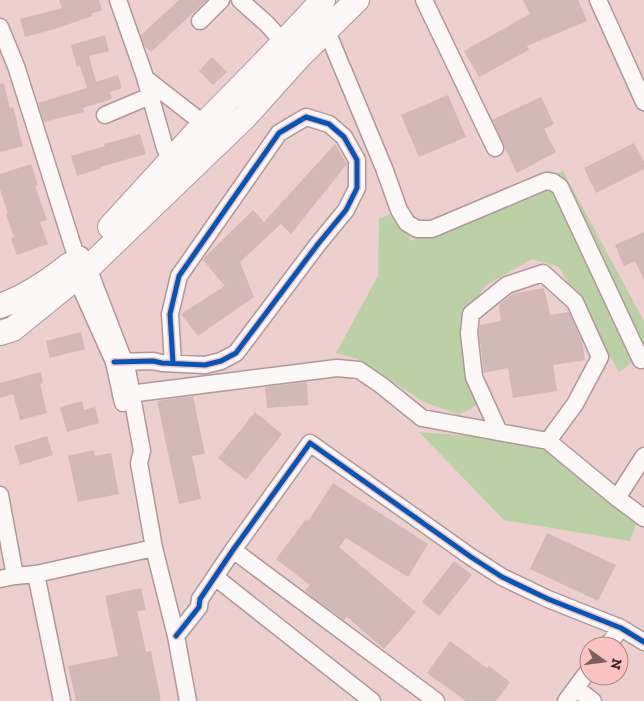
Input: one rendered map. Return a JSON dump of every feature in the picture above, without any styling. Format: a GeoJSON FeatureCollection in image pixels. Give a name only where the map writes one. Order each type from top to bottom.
{"type":"FeatureCollection","features":[{"type":"Feature","properties":{"kind":"street"},"geometry":{"type":"LineString","coordinates":[[118,0],[145,78],[165,148],[171,160]]}},
{"type":"Feature","properties":{"kind":"street"},"geometry":{"type":"LineString","coordinates":[[200,21],[221,0]]}},
{"type":"Feature","properties":{"kind":"street"},"geometry":{"type":"LineString","coordinates":[[240,0],[284,42]]}},
{"type":"Feature","properties":{"kind":"street"},"geometry":{"type":"LineString","coordinates":[[0,306],[12,302],[79,263],[204,124],[323,0]]}},
{"type":"Feature","properties":{"kind":"street"},"geometry":{"type":"LineString","coordinates":[[0,334],[13,329],[79,263],[244,117],[326,29],[357,0]]}},
{"type":"Feature","properties":{"kind":"street"},"geometry":{"type":"LineString","coordinates":[[424,0],[495,148]]}},
{"type":"Feature","properties":{"kind":"street"},"geometry":{"type":"LineString","coordinates":[[598,0],[644,102]]}},
{"type":"Feature","properties":{"kind":"street"},"geometry":{"type":"LineString","coordinates":[[0,27],[16,66],[79,263],[120,366],[127,394],[132,456],[139,463],[154,548],[174,628],[188,701]]}},
{"type":"Feature","properties":{"kind":"street"},"geometry":{"type":"LineString","coordinates":[[326,29],[384,168],[399,210],[407,223],[417,229],[432,229],[546,181],[554,182],[560,187],[642,360]]}},
{"type":"Feature","properties":{"kind":"street"},"geometry":{"type":"LineString","coordinates":[[145,78],[204,124]]}},
{"type":"Feature","properties":{"kind":"street"},"geometry":{"type":"LineString","coordinates":[[105,115],[150,96]]}},
{"type":"Feature","properties":{"kind":"street"},"geometry":{"type":"LineString","coordinates":[[120,366],[153,361],[168,363],[205,365],[221,362],[236,353],[346,210],[357,188],[358,160],[344,137],[329,124],[306,117],[279,133],[178,276],[170,314],[168,363]]}},
{"type":"Feature","properties":{"kind":"street"},"geometry":{"type":"LineString","coordinates":[[499,432],[474,377],[468,333],[471,314],[507,284],[543,273],[575,302],[584,318],[600,357],[575,404],[548,441]]}},
{"type":"Feature","properties":{"kind":"street"},"geometry":{"type":"LineString","coordinates":[[127,394],[337,368],[359,370],[422,418],[548,441],[644,518]]}},
{"type":"Feature","properties":{"kind":"street"},"geometry":{"type":"LineString","coordinates":[[174,628],[192,601],[200,599],[310,443],[502,577],[621,628],[644,642]]}},
{"type":"Feature","properties":{"kind":"street"},"geometry":{"type":"LineString","coordinates":[[617,498],[644,456]]}},
{"type":"Feature","properties":{"kind":"street"},"geometry":{"type":"LineString","coordinates":[[0,495],[8,578],[36,574],[154,548]]}},
{"type":"Feature","properties":{"kind":"street"},"geometry":{"type":"LineString","coordinates":[[233,550],[436,701]]}},
{"type":"Feature","properties":{"kind":"street"},"geometry":{"type":"LineString","coordinates":[[36,574],[62,701]]}},
{"type":"Feature","properties":{"kind":"street"},"geometry":{"type":"LineString","coordinates":[[215,577],[372,701]]}},
{"type":"Feature","properties":{"kind":"street"},"geometry":{"type":"LineString","coordinates":[[615,636],[621,628]]}},
{"type":"Feature","properties":{"kind":"street"},"geometry":{"type":"LineString","coordinates":[[579,684],[571,695],[593,701]]}},
{"type":"Feature","properties":{"kind":"green space"},"geometry":{"type":"Polygon","coordinates":[[[563,171],[644,321],[644,354],[619,372],[559,267],[532,259],[486,285],[460,321],[477,405],[459,415],[422,401],[358,359],[336,353],[378,276],[379,219],[399,210],[411,241],[563,171]]]}},
{"type":"Feature","properties":{"kind":"green space"},"geometry":{"type":"Polygon","coordinates":[[[419,432],[536,441],[640,514],[630,541],[504,520],[419,432]]]}},
{"type":"Feature","properties":{"kind":"building"},"geometry":{"type":"Polygon","coordinates":[[[59,0],[99,0],[102,10],[91,14],[92,16],[58,28],[25,37],[20,19],[62,8],[59,0]]]}},
{"type":"Feature","properties":{"kind":"building"},"geometry":{"type":"Polygon","coordinates":[[[179,0],[207,0],[151,52],[144,45],[141,35],[179,0]]]}},
{"type":"Feature","properties":{"kind":"building"},"geometry":{"type":"Polygon","coordinates":[[[523,0],[578,0],[587,21],[527,46],[529,50],[479,77],[464,51],[530,14],[523,0]]]}},
{"type":"Feature","properties":{"kind":"building"},"geometry":{"type":"Polygon","coordinates":[[[105,35],[109,51],[89,56],[96,82],[118,75],[122,88],[110,92],[112,99],[83,108],[84,112],[44,122],[38,103],[87,88],[80,66],[77,67],[71,45],[105,35]]]}},
{"type":"Feature","properties":{"kind":"building"},"geometry":{"type":"Polygon","coordinates":[[[212,57],[227,72],[213,85],[199,71],[212,57]]]}},
{"type":"Feature","properties":{"kind":"building"},"geometry":{"type":"Polygon","coordinates":[[[4,83],[10,108],[13,107],[23,146],[0,152],[0,84],[4,83]]]}},
{"type":"Feature","properties":{"kind":"building"},"geometry":{"type":"Polygon","coordinates":[[[448,95],[466,137],[419,157],[401,115],[448,95]]]}},
{"type":"Feature","properties":{"kind":"building"},"geometry":{"type":"Polygon","coordinates":[[[541,97],[554,124],[544,129],[556,152],[517,173],[492,120],[541,97]]]}},
{"type":"Feature","properties":{"kind":"building"},"geometry":{"type":"Polygon","coordinates":[[[140,134],[146,154],[100,167],[77,176],[71,156],[140,134]]]}},
{"type":"Feature","properties":{"kind":"building"},"geometry":{"type":"Polygon","coordinates":[[[634,143],[644,162],[644,169],[596,193],[584,168],[634,143]]]}},
{"type":"Feature","properties":{"kind":"building"},"geometry":{"type":"Polygon","coordinates":[[[335,144],[347,164],[291,234],[281,224],[240,262],[254,297],[198,336],[181,314],[225,286],[203,260],[205,257],[253,210],[264,222],[335,144]]]}},
{"type":"Feature","properties":{"kind":"building"},"geometry":{"type":"Polygon","coordinates":[[[31,164],[38,185],[35,186],[47,220],[40,222],[48,244],[17,255],[11,239],[14,237],[6,215],[8,214],[0,189],[0,174],[31,164]]]}},
{"type":"Feature","properties":{"kind":"building"},"geometry":{"type":"Polygon","coordinates":[[[644,232],[644,280],[635,261],[624,266],[615,245],[644,232]]]}},
{"type":"Feature","properties":{"kind":"building"},"geometry":{"type":"Polygon","coordinates":[[[544,288],[550,315],[569,312],[582,342],[585,360],[553,365],[557,391],[513,398],[508,368],[484,373],[479,333],[480,325],[501,321],[499,305],[512,294],[544,288]]]}},
{"type":"Feature","properties":{"kind":"building"},"geometry":{"type":"Polygon","coordinates":[[[81,332],[85,349],[50,358],[46,341],[81,332]]]}},
{"type":"Feature","properties":{"kind":"building"},"geometry":{"type":"Polygon","coordinates":[[[41,372],[43,383],[40,384],[47,413],[20,420],[13,394],[0,398],[0,383],[41,372]]]}},
{"type":"Feature","properties":{"kind":"building"},"geometry":{"type":"Polygon","coordinates":[[[307,382],[308,405],[267,408],[265,387],[307,382]]]}},
{"type":"Feature","properties":{"kind":"building"},"geometry":{"type":"Polygon","coordinates":[[[193,396],[205,454],[192,456],[201,499],[179,504],[157,401],[193,396]]]}},
{"type":"Feature","properties":{"kind":"building"},"geometry":{"type":"Polygon","coordinates":[[[82,401],[84,410],[95,407],[99,423],[67,432],[60,407],[82,401]]]}},
{"type":"Feature","properties":{"kind":"building"},"geometry":{"type":"Polygon","coordinates":[[[255,412],[282,434],[246,480],[218,458],[255,412]]]}},
{"type":"Feature","properties":{"kind":"building"},"geometry":{"type":"Polygon","coordinates":[[[47,436],[53,455],[20,465],[14,446],[47,436]]]}},
{"type":"Feature","properties":{"kind":"building"},"geometry":{"type":"Polygon","coordinates":[[[94,450],[95,456],[111,453],[119,494],[78,502],[68,456],[94,450]]]}},
{"type":"Feature","properties":{"kind":"building"},"geometry":{"type":"Polygon","coordinates":[[[333,483],[428,544],[408,577],[346,538],[339,547],[416,612],[384,649],[347,617],[344,620],[311,596],[305,590],[310,585],[276,559],[306,519],[308,521],[333,483]]]}},
{"type":"Feature","properties":{"kind":"building"},"geometry":{"type":"Polygon","coordinates":[[[547,533],[616,565],[598,601],[530,569],[547,533]]]}},
{"type":"Feature","properties":{"kind":"building"},"geometry":{"type":"Polygon","coordinates":[[[454,561],[472,575],[439,616],[422,602],[454,561]]]}},
{"type":"Feature","properties":{"kind":"building"},"geometry":{"type":"Polygon","coordinates":[[[141,588],[146,610],[137,611],[146,652],[151,651],[161,701],[76,701],[68,666],[118,656],[105,596],[141,588]]]}},
{"type":"Feature","properties":{"kind":"building"},"geometry":{"type":"Polygon","coordinates":[[[450,641],[510,682],[496,701],[466,701],[427,673],[450,641]]]}},
{"type":"Feature","properties":{"kind":"cycle path"},"geometry":{"type":"LineString","coordinates":[[114,362],[153,361],[162,363],[205,365],[221,361],[236,353],[346,210],[357,188],[357,160],[344,137],[329,124],[306,117],[279,133],[179,276],[170,314],[173,363]]}},
{"type":"Feature","properties":{"kind":"cycle path"},"geometry":{"type":"LineString","coordinates":[[176,636],[199,607],[200,599],[233,550],[310,443],[502,577],[548,599],[621,628],[644,642]]}}]}
